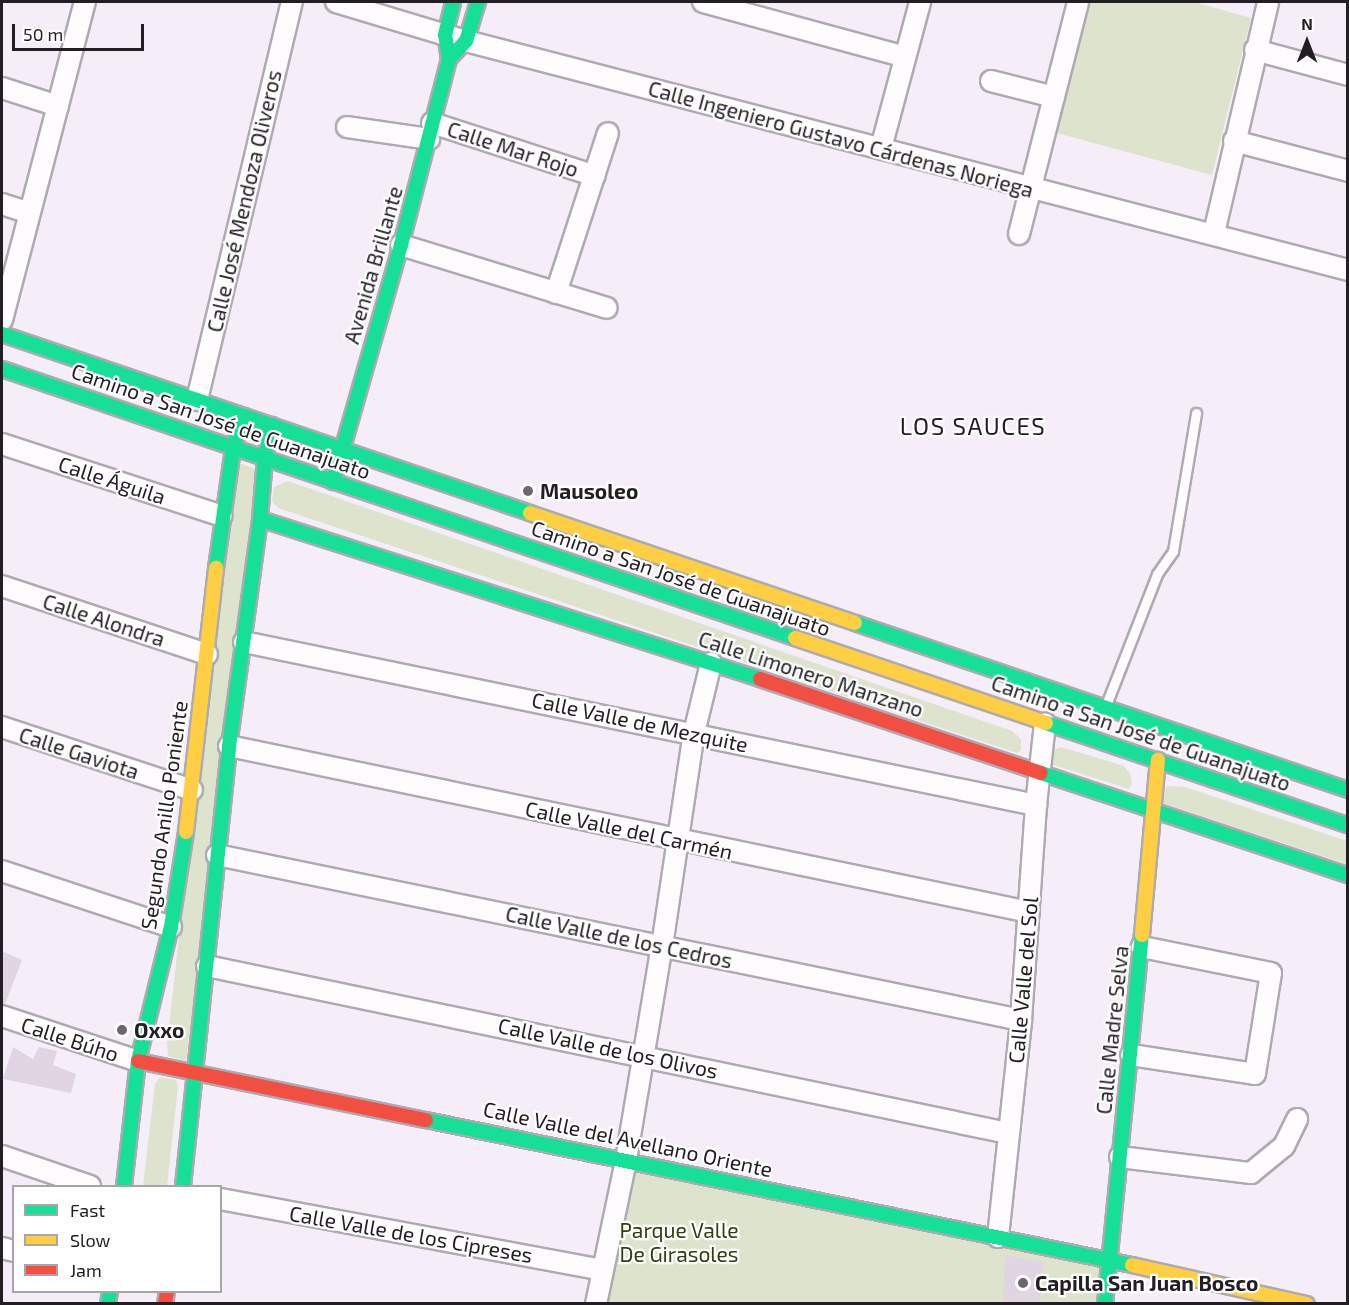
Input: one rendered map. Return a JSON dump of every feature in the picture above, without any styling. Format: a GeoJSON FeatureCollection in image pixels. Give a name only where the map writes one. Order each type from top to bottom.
{"type":"FeatureCollection","features":[{"type":"Feature","properties":{"kind":"main road","name":"Avenida Brillante"},"geometry":{"type":"LineString","coordinates":[[333,482],[402,245],[449,59],[445,34],[453,2]]}},
{"type":"Feature","properties":{"kind":"main road","name":"Avenida Brillante"},"geometry":{"type":"LineString","coordinates":[[449,59],[466,41],[478,2]]}},
{"type":"Feature","properties":{"kind":"main road","name":"Camino a San José de Guanajuato"},"geometry":{"type":"LineString","coordinates":[[2,334],[1347,790]]}},
{"type":"Feature","properties":{"kind":"main road","name":"Camino a San José de Guanajuato"},"geometry":{"type":"LineString","coordinates":[[2,369],[1347,825]]}},
{"type":"Feature","properties":{"kind":"main road","name":"Segundo Anillo Poniente"},"geometry":{"type":"LineString","coordinates":[[124,1185],[138,1061],[171,927],[192,790],[222,516],[233,448],[244,416]]}},
{"type":"Feature","properties":{"kind":"main road"},"geometry":{"type":"LineString","coordinates":[[183,1185],[229,746],[260,519],[264,458],[272,425]]}},
{"type":"Feature","properties":{"kind":"main road","name":"Calle Limonero Manzano"},"geometry":{"type":"LineString","coordinates":[[260,519],[711,663],[1347,875]]}},
{"type":"Feature","properties":{"kind":"main road","name":"Calle Madre Selva"},"geometry":{"type":"LineString","coordinates":[[1104,1304],[1142,947],[1158,760]]}},
{"type":"Feature","properties":{"kind":"main road","name":"Calle Valle del Avellano Oriente"},"geometry":{"type":"LineString","coordinates":[[138,1061],[1110,1260],[1307,1304]]}},
{"type":"Feature","properties":{"kind":"street"},"geometry":{"type":"LineString","coordinates":[[2,320],[85,2]]}},
{"type":"Feature","properties":{"kind":"street","name":"Calle José Mendoza Oliveros"},"geometry":{"type":"LineString","coordinates":[[197,400],[292,2]]}},
{"type":"Feature","properties":{"kind":"street","name":"Calle Ingeniero Gustavo Cárdenas Noriega"},"geometry":{"type":"LineString","coordinates":[[336,2],[466,41],[1030,188],[1214,233],[1347,270]]}},
{"type":"Feature","properties":{"kind":"street"},"geometry":{"type":"LineString","coordinates":[[703,2],[905,57]]}},
{"type":"Feature","properties":{"kind":"street"},"geometry":{"type":"LineString","coordinates":[[881,148],[920,2]]}},
{"type":"Feature","properties":{"kind":"street"},"geometry":{"type":"LineString","coordinates":[[1214,233],[1268,2]]}},
{"type":"Feature","properties":{"kind":"street"},"geometry":{"type":"LineString","coordinates":[[1019,234],[1054,97],[1072,3]]}},
{"type":"Feature","properties":{"kind":"street"},"geometry":{"type":"LineString","coordinates":[[1255,50],[1347,75]]}},
{"type":"Feature","properties":{"kind":"street"},"geometry":{"type":"LineString","coordinates":[[991,81],[1054,97]]}},
{"type":"Feature","properties":{"kind":"street"},"geometry":{"type":"LineString","coordinates":[[2,88],[58,106]]}},
{"type":"Feature","properties":{"kind":"street","name":"Calle Mar Rojo"},"geometry":{"type":"LineString","coordinates":[[347,127],[430,131],[595,176]]}},
{"type":"Feature","properties":{"kind":"street"},"geometry":{"type":"LineString","coordinates":[[556,293],[608,133]]}},
{"type":"Feature","properties":{"kind":"street"},"geometry":{"type":"LineString","coordinates":[[1234,141],[1347,171]]}},
{"type":"Feature","properties":{"kind":"street"},"geometry":{"type":"LineString","coordinates":[[2,204],[29,213]]}},
{"type":"Feature","properties":{"kind":"street"},"geometry":{"type":"LineString","coordinates":[[402,245],[607,308]]}},
{"type":"Feature","properties":{"kind":"street","name":"Calle Águila"},"geometry":{"type":"LineString","coordinates":[[2,444],[222,516]]}},
{"type":"Feature","properties":{"kind":"street","name":"Calle Alondra"},"geometry":{"type":"LineString","coordinates":[[2,586],[207,654]]}},
{"type":"Feature","properties":{"kind":"street","name":"Calle Valle de Mezquite"},"geometry":{"type":"LineString","coordinates":[[244,642],[1036,805]]}},
{"type":"Feature","properties":{"kind":"street"},"geometry":{"type":"LineString","coordinates":[[596,1304],[626,1160],[663,946],[694,733],[711,663]]}},
{"type":"Feature","properties":{"kind":"street","name":"Calle Valle del Sol"},"geometry":{"type":"LineString","coordinates":[[998,1237],[1021,1020],[1036,805],[1045,723]]}},
{"type":"Feature","properties":{"kind":"street","name":"Calle Gaviota"},"geometry":{"type":"LineString","coordinates":[[2,727],[192,790]]}},
{"type":"Feature","properties":{"kind":"street","name":"Calle Valle del Carmén"},"geometry":{"type":"LineString","coordinates":[[229,746],[1029,912]]}},
{"type":"Feature","properties":{"kind":"street","name":"Calle Valle de los Cedros"},"geometry":{"type":"LineString","coordinates":[[217,855],[1021,1020]]}},
{"type":"Feature","properties":{"kind":"street"},"geometry":{"type":"LineString","coordinates":[[2,871],[171,927]]}},
{"type":"Feature","properties":{"kind":"street"},"geometry":{"type":"LineString","coordinates":[[1131,1055],[1256,1074],[1271,973],[1142,947]]}},
{"type":"Feature","properties":{"kind":"street","name":"Calle Valle de los Olivos"},"geometry":{"type":"LineString","coordinates":[[207,966],[643,1055],[1008,1133]]}},
{"type":"Feature","properties":{"kind":"street","name":"Calle Búho"},"geometry":{"type":"LineString","coordinates":[[2,1016],[138,1061]]}},
{"type":"Feature","properties":{"kind":"street"},"geometry":{"type":"LineString","coordinates":[[1120,1157],[1251,1173],[1284,1146],[1297,1119]]}},
{"type":"Feature","properties":{"kind":"street"},"geometry":{"type":"LineString","coordinates":[[2,1156],[87,1185]]}},
{"type":"Feature","properties":{"kind":"street","name":"Calle Valle de los Cipreses"},"geometry":{"type":"LineString","coordinates":[[222,1199],[602,1270]]}},
{"type":"Feature","properties":{"kind":"lane"},"geometry":{"type":"LineString","coordinates":[[1105,708],[1157,574],[1173,551],[1196,414]]}},
{"type":"Feature","properties":{"kind":"green space"},"geometry":{"type":"Polygon","coordinates":[[[1081,2],[1194,2],[1251,18],[1212,175],[1046,130],[1081,2]]]}},
{"type":"Feature","properties":{"kind":"green space"},"geometry":{"type":"Polygon","coordinates":[[[239,463],[258,470],[186,1061],[168,1056],[167,1044],[228,498],[239,463]]]}},
{"type":"Feature","properties":{"kind":"green space"},"geometry":{"type":"Polygon","coordinates":[[[288,481],[1012,731],[1021,739],[1021,750],[1017,753],[278,508],[272,501],[274,487],[288,481]]]}},
{"type":"Feature","properties":{"kind":"green space"},"geometry":{"type":"Polygon","coordinates":[[[1061,747],[1124,766],[1130,774],[1132,783],[1129,789],[1051,764],[1048,757],[1052,751],[1061,747]]]}},
{"type":"Feature","properties":{"kind":"green space"},"geometry":{"type":"Polygon","coordinates":[[[1167,786],[1185,787],[1347,841],[1347,864],[1160,802],[1167,786]]]}},
{"type":"Feature","properties":{"kind":"green space"},"geometry":{"type":"Polygon","coordinates":[[[160,1077],[176,1080],[178,1087],[167,1185],[143,1185],[155,1084],[160,1077]]]}},
{"type":"Feature","properties":{"kind":"green space","name":"Parque Valle De Girasoles"},"geometry":{"type":"Polygon","coordinates":[[[627,1170],[1104,1263],[1100,1303],[607,1304],[627,1170]]]}},
{"type":"Feature","properties":{"kind":"building"},"geometry":{"type":"Polygon","coordinates":[[[2,951],[22,960],[5,1004],[2,1004],[2,951]]]}},
{"type":"Feature","properties":{"kind":"building"},"geometry":{"type":"Polygon","coordinates":[[[13,1047],[33,1059],[39,1047],[57,1051],[53,1065],[76,1074],[71,1093],[3,1079],[13,1047]]]}},
{"type":"Feature","properties":{"kind":"building","name":"Capilla San Juan Bosco"},"geometry":{"type":"Polygon","coordinates":[[[1005,1255],[1043,1262],[1040,1304],[1003,1304],[1005,1255]]]}},
{"type":"Feature","properties":{"kind":"traffic: fast"},"geometry":{"type":"LineString","coordinates":[[333,482],[401,245],[449,59],[445,35],[453,2]]}},
{"type":"Feature","properties":{"kind":"traffic: fast"},"geometry":{"type":"LineString","coordinates":[[449,59],[466,41],[478,2]]}},
{"type":"Feature","properties":{"kind":"traffic: fast"},"geometry":{"type":"LineString","coordinates":[[2,334],[530,513]]}},
{"type":"Feature","properties":{"kind":"traffic: fast"},"geometry":{"type":"LineString","coordinates":[[2,369],[795,638]]}},
{"type":"Feature","properties":{"kind":"traffic: fast"},"geometry":{"type":"LineString","coordinates":[[216,568],[233,448],[244,416]]}},
{"type":"Feature","properties":{"kind":"traffic: fast"},"geometry":{"type":"LineString","coordinates":[[183,1185],[229,746],[260,519],[265,458],[272,425]]}},
{"type":"Feature","properties":{"kind":"traffic: fast"},"geometry":{"type":"LineString","coordinates":[[260,519],[760,679]]}},
{"type":"Feature","properties":{"kind":"traffic: fast"},"geometry":{"type":"LineString","coordinates":[[855,623],[1348,790]]}},
{"type":"Feature","properties":{"kind":"traffic: fast"},"geometry":{"type":"LineString","coordinates":[[1046,723],[1348,825]]}},
{"type":"Feature","properties":{"kind":"traffic: fast"},"geometry":{"type":"LineString","coordinates":[[1041,773],[1348,875]]}},
{"type":"Feature","properties":{"kind":"traffic: fast"},"geometry":{"type":"LineString","coordinates":[[124,1185],[138,1061],[171,927],[186,832]]}},
{"type":"Feature","properties":{"kind":"traffic: fast"},"geometry":{"type":"LineString","coordinates":[[1105,1304],[1142,935]]}},
{"type":"Feature","properties":{"kind":"traffic: fast"},"geometry":{"type":"LineString","coordinates":[[426,1120],[1132,1265]]}},
{"type":"Feature","properties":{"kind":"traffic: fast"},"geometry":{"type":"LineString","coordinates":[[108,1304],[110,1293]]}},
{"type":"Feature","properties":{"kind":"traffic: slow"},"geometry":{"type":"LineString","coordinates":[[530,513],[855,623]]}},
{"type":"Feature","properties":{"kind":"traffic: slow"},"geometry":{"type":"LineString","coordinates":[[186,832],[216,568]]}},
{"type":"Feature","properties":{"kind":"traffic: slow"},"geometry":{"type":"LineString","coordinates":[[795,638],[1046,723]]}},
{"type":"Feature","properties":{"kind":"traffic: slow"},"geometry":{"type":"LineString","coordinates":[[1142,935],[1158,760]]}},
{"type":"Feature","properties":{"kind":"traffic: slow"},"geometry":{"type":"LineString","coordinates":[[1132,1265],[1307,1304]]}},
{"type":"Feature","properties":{"kind":"traffic: jam"},"geometry":{"type":"LineString","coordinates":[[760,679],[1041,773]]}},
{"type":"Feature","properties":{"kind":"traffic: jam"},"geometry":{"type":"LineString","coordinates":[[138,1061],[426,1120]]}},
{"type":"Feature","properties":{"kind":"traffic: jam"},"geometry":{"type":"LineString","coordinates":[[165,1304],[167,1293]]}},
{"type":"Feature","properties":{"kind":"place","name":"Mausoleo"},"geometry":{"type":"Point","coordinates":[528,491]}},
{"type":"Feature","properties":{"kind":"place","name":"Oxxo"},"geometry":{"type":"Point","coordinates":[122,1030]}},
{"type":"Feature","properties":{"kind":"place","name":"Capilla San Juan Bosco"},"geometry":{"type":"Point","coordinates":[1023,1283]}},
{"type":"Feature","properties":{"kind":"district","name":"LOS SAUCES"},"geometry":{"type":"Point","coordinates":[973,426]}}]}
